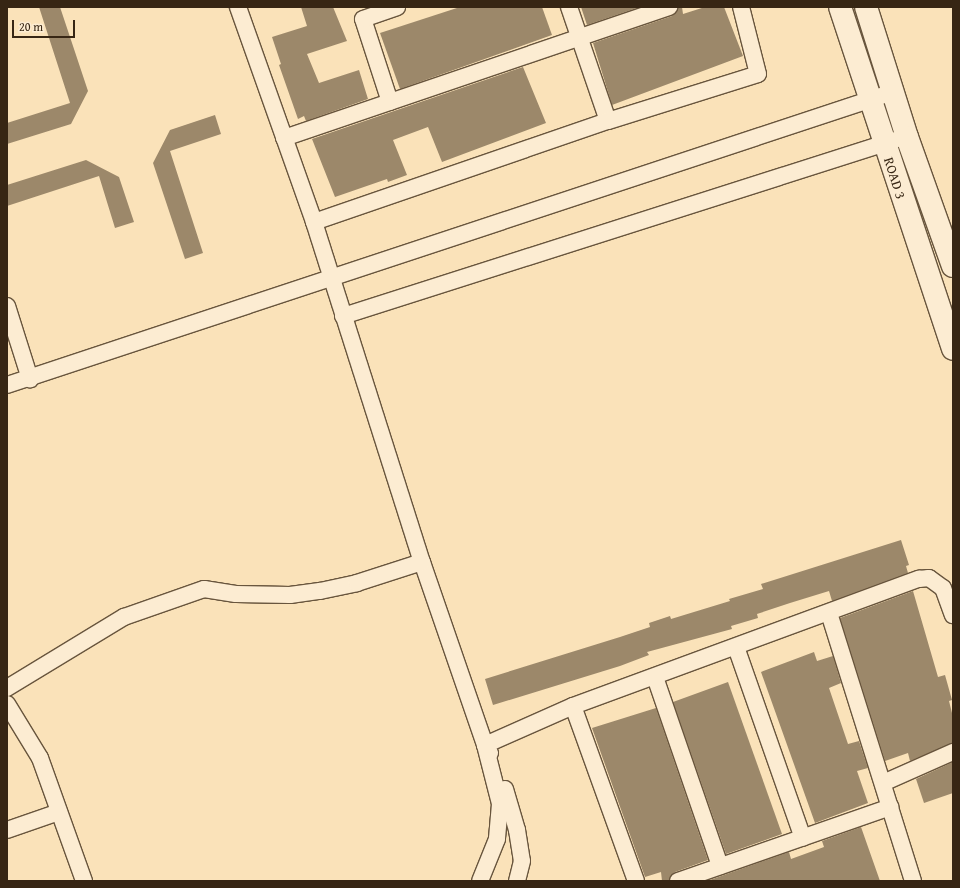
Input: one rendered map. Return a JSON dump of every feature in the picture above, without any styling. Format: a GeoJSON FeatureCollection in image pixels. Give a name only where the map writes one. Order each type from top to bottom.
{"type":"FeatureCollection","features":[{"type":"Feature","properties":{"kind":"street"},"geometry":{"type":"LineString","coordinates":[[238,7],[314,222],[422,562],[485,745],[500,804],[497,839],[480,881]]}},
{"type":"Feature","properties":{"kind":"street"},"geometry":{"type":"LineString","coordinates":[[390,102],[360,13],[396,7]]}},
{"type":"Feature","properties":{"kind":"street"},"geometry":{"type":"LineString","coordinates":[[569,7],[608,121]]}},
{"type":"Feature","properties":{"kind":"street"},"geometry":{"type":"LineString","coordinates":[[284,138],[580,39],[669,7]]}},
{"type":"Feature","properties":{"kind":"street"},"geometry":{"type":"LineString","coordinates":[[314,222],[608,121],[758,74],[742,7]]}},
{"type":"Feature","properties":{"kind":"street","name":"ROAD 3"},"geometry":{"type":"LineString","coordinates":[[840,7],[871,100],[883,143],[953,349]]}},
{"type":"Feature","properties":{"kind":"street","name":"ROAD 3"},"geometry":{"type":"LineString","coordinates":[[866,7],[907,137],[953,266]]}},
{"type":"Feature","properties":{"kind":"street"},"geometry":{"type":"LineString","coordinates":[[7,385],[30,379],[332,277],[894,92]]}},
{"type":"Feature","properties":{"kind":"street"},"geometry":{"type":"LineString","coordinates":[[343,316],[883,143],[907,137]]}},
{"type":"Feature","properties":{"kind":"street"},"geometry":{"type":"LineString","coordinates":[[7,306],[30,379]]}},
{"type":"Feature","properties":{"kind":"street"},"geometry":{"type":"LineString","coordinates":[[7,688],[124,617],[204,589],[236,594],[290,595],[320,591],[357,583],[422,562]]}},
{"type":"Feature","properties":{"kind":"street"},"geometry":{"type":"LineString","coordinates":[[485,745],[573,706],[929,578],[943,588],[953,615]]}},
{"type":"Feature","properties":{"kind":"street"},"geometry":{"type":"LineString","coordinates":[[829,613],[914,881]]}},
{"type":"Feature","properties":{"kind":"street"},"geometry":{"type":"LineString","coordinates":[[736,647],[803,838]]}},
{"type":"Feature","properties":{"kind":"street"},"geometry":{"type":"LineString","coordinates":[[655,677],[720,866]]}},
{"type":"Feature","properties":{"kind":"street"},"geometry":{"type":"LineString","coordinates":[[7,704],[40,758],[84,881]]}},
{"type":"Feature","properties":{"kind":"street"},"geometry":{"type":"LineString","coordinates":[[573,706],[636,881]]}},
{"type":"Feature","properties":{"kind":"street"},"geometry":{"type":"LineString","coordinates":[[485,745],[494,759],[517,830],[522,861],[517,881]]}},
{"type":"Feature","properties":{"kind":"street"},"geometry":{"type":"LineString","coordinates":[[883,783],[953,752]]}},
{"type":"Feature","properties":{"kind":"street"},"geometry":{"type":"LineString","coordinates":[[678,881],[890,808]]}},
{"type":"Feature","properties":{"kind":"street"},"geometry":{"type":"LineString","coordinates":[[7,830],[59,812]]}},
{"type":"Feature","properties":{"kind":"building"},"geometry":{"type":"Polygon","coordinates":[[[39,7],[60,7],[88,91],[71,124],[7,144],[7,123],[70,103],[39,7]]]}},
{"type":"Feature","properties":{"kind":"building"},"geometry":{"type":"Polygon","coordinates":[[[301,7],[333,7],[347,41],[307,54],[319,83],[359,70],[368,99],[306,121],[304,116],[298,119],[279,65],[281,64],[272,37],[307,26],[301,7]]]}},
{"type":"Feature","properties":{"kind":"building"},"geometry":{"type":"Polygon","coordinates":[[[460,7],[542,7],[552,35],[400,89],[380,33],[460,7]]]}},
{"type":"Feature","properties":{"kind":"building"},"geometry":{"type":"Polygon","coordinates":[[[581,7],[640,7],[587,25],[581,7]]]}},
{"type":"Feature","properties":{"kind":"building"},"geometry":{"type":"Polygon","coordinates":[[[678,7],[682,7],[683,14],[705,7],[724,7],[743,56],[612,105],[593,43],[672,16],[678,7]]]}},
{"type":"Feature","properties":{"kind":"building"},"geometry":{"type":"Polygon","coordinates":[[[523,67],[546,123],[442,162],[428,127],[393,140],[407,175],[388,182],[387,179],[335,197],[312,139],[523,67]]]}},
{"type":"Feature","properties":{"kind":"building"},"geometry":{"type":"Polygon","coordinates":[[[215,115],[221,134],[170,151],[203,253],[185,259],[153,163],[170,130],[215,115]]]}},
{"type":"Feature","properties":{"kind":"building"},"geometry":{"type":"Polygon","coordinates":[[[86,160],[119,177],[134,222],[115,228],[99,176],[7,206],[7,185],[86,160]]]}},
{"type":"Feature","properties":{"kind":"building"},"geometry":{"type":"Polygon","coordinates":[[[901,540],[909,565],[906,566],[908,573],[832,601],[829,591],[790,603],[757,614],[758,618],[731,626],[732,629],[647,652],[649,655],[620,666],[493,705],[485,679],[650,627],[649,623],[670,616],[671,619],[730,601],[729,599],[763,589],[761,584],[901,540]]]}},
{"type":"Feature","properties":{"kind":"building"},"geometry":{"type":"Polygon","coordinates":[[[913,591],[938,677],[945,675],[952,700],[949,701],[953,717],[953,743],[910,761],[908,753],[885,761],[840,618],[913,591]]]}},
{"type":"Feature","properties":{"kind":"building"},"geometry":{"type":"Polygon","coordinates":[[[814,652],[817,661],[833,656],[841,683],[829,688],[848,744],[859,741],[868,768],[857,771],[868,803],[815,823],[761,672],[814,652]]]}},
{"type":"Feature","properties":{"kind":"building"},"geometry":{"type":"Polygon","coordinates":[[[728,682],[782,834],[726,854],[673,702],[728,682]]]}},
{"type":"Feature","properties":{"kind":"building"},"geometry":{"type":"Polygon","coordinates":[[[656,708],[708,860],[675,872],[669,881],[662,881],[661,872],[645,877],[592,728],[656,708]]]}},
{"type":"Feature","properties":{"kind":"building"},"geometry":{"type":"Polygon","coordinates":[[[953,762],[953,793],[924,803],[916,779],[953,762]]]}},
{"type":"Feature","properties":{"kind":"building"},"geometry":{"type":"Polygon","coordinates":[[[861,827],[880,881],[707,881],[789,852],[791,859],[824,847],[822,841],[861,827]]]}}]}
